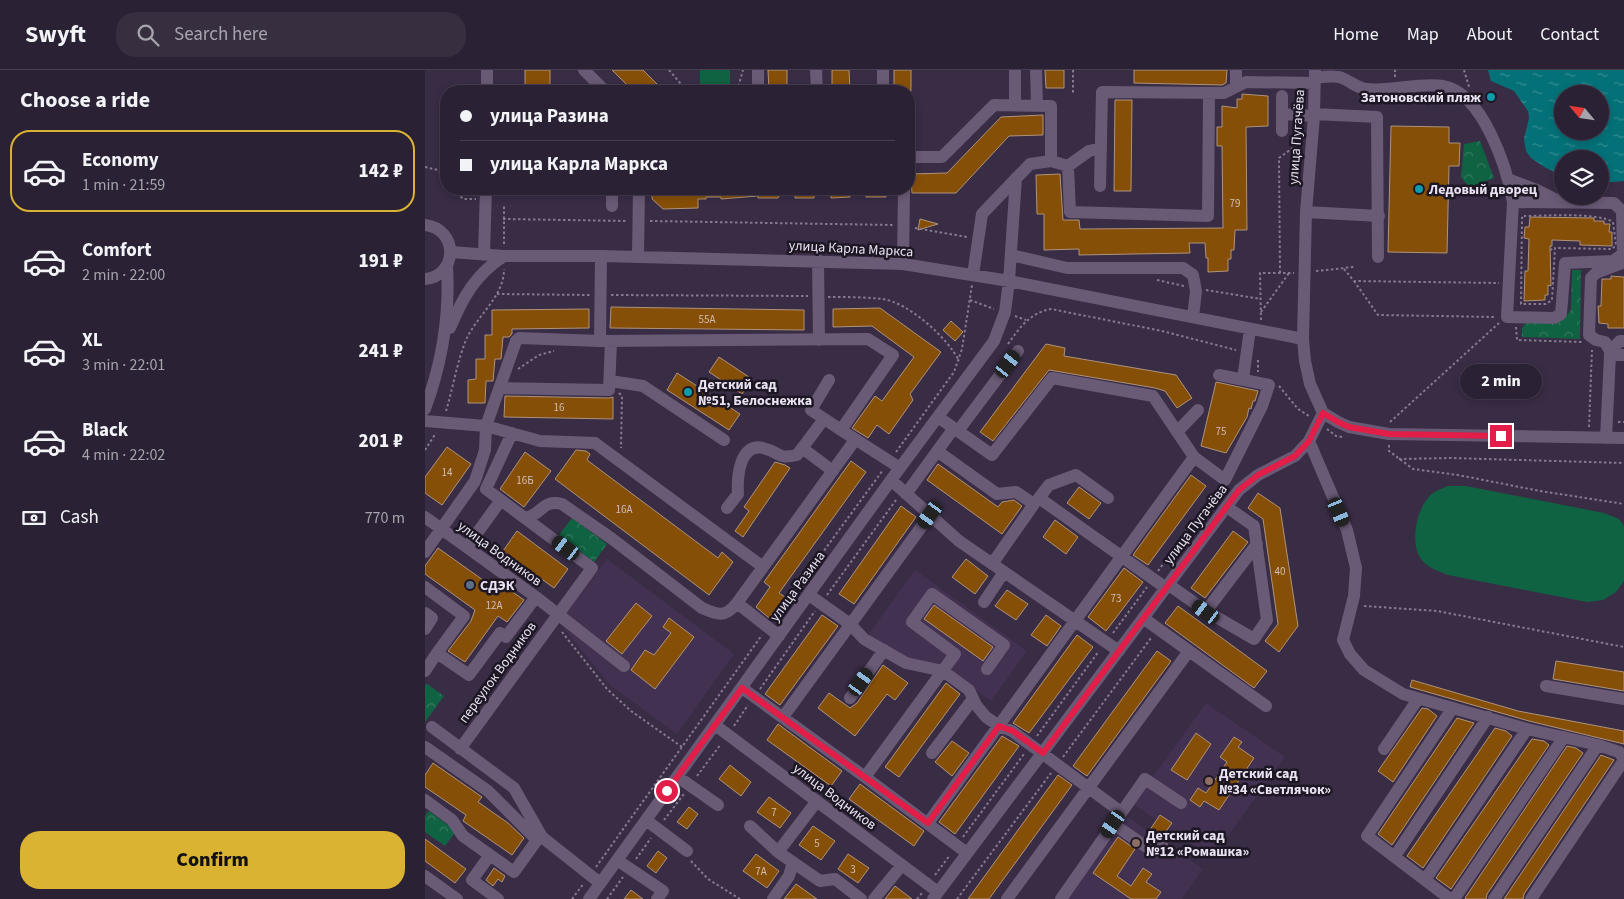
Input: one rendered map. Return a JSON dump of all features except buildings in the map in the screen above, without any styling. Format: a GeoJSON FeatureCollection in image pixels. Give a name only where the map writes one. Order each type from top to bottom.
{"type":"FeatureCollection","features":[{"type":"Feature","properties":{"kind":"street"},"geometry":{"type":"LineString","coordinates":[[487,70],[487,85]]}},
{"type":"Feature","properties":{"kind":"street"},"geometry":{"type":"LineString","coordinates":[[584,70],[599,85]]}},
{"type":"Feature","properties":{"kind":"street"},"geometry":{"type":"LineString","coordinates":[[758,70],[758,85]]}},
{"type":"Feature","properties":{"kind":"street"},"geometry":{"type":"LineString","coordinates":[[817,70],[817,85]]}},
{"type":"Feature","properties":{"kind":"street"},"geometry":{"type":"LineString","coordinates":[[883,70],[883,85]]}},
{"type":"Feature","properties":{"kind":"street"},"geometry":{"type":"LineString","coordinates":[[1015,70],[1015,105]]}},
{"type":"Feature","properties":{"kind":"street"},"geometry":{"type":"LineString","coordinates":[[1036,70],[1037,105]]}},
{"type":"Feature","properties":{"kind":"street"},"geometry":{"type":"LineString","coordinates":[[1236,70],[1236,86]]}},
{"type":"Feature","properties":{"kind":"street"},"geometry":{"type":"LineString","coordinates":[[1100,186],[1102,92],[1224,93],[1246,82],[1315,77],[1337,77],[1367,89],[1436,86],[1453,89],[1461,94],[1479,112],[1489,128],[1508,179],[1513,202],[1507,317],[1554,318],[1561,314],[1565,263],[1613,261],[1623,254],[1622,211],[1614,203],[1609,203]]}},
{"type":"Feature","properties":{"kind":"street","name":"улица Пугачёва"},"geometry":{"type":"LineString","coordinates":[[933,892],[962,849],[1043,753],[1239,490],[1258,475],[1295,456],[1309,441],[1323,413],[1310,384],[1303,339],[1306,212],[1314,115],[1315,77]]}},
{"type":"Feature","properties":{"kind":"street"},"geometry":{"type":"LineString","coordinates":[[1068,166],[1070,212],[1208,216],[1209,93]]}},
{"type":"Feature","properties":{"kind":"street"},"geometry":{"type":"LineString","coordinates":[[1282,96],[1282,130]]}},
{"type":"Feature","properties":{"kind":"street"},"geometry":{"type":"LineString","coordinates":[[915,157],[942,157],[994,105],[1037,105],[1051,106],[1051,161]]}},
{"type":"Feature","properties":{"kind":"street"},"geometry":{"type":"LineString","coordinates":[[1282,114],[1377,117],[1378,257]]}},
{"type":"Feature","properties":{"kind":"street"},"geometry":{"type":"LineString","coordinates":[[1068,166],[1089,151],[1101,148]]}},
{"type":"Feature","properties":{"kind":"street"},"geometry":{"type":"LineString","coordinates":[[973,275],[982,214],[1030,164],[1051,161],[1068,166]]}},
{"type":"Feature","properties":{"kind":"street","name":"улица Разина"},"geometry":{"type":"LineString","coordinates":[[589,899],[993,341],[1005,312],[1016,178]]}},
{"type":"Feature","properties":{"kind":"street"},"geometry":{"type":"LineString","coordinates":[[1508,179],[1537,190],[1554,199]]}},
{"type":"Feature","properties":{"kind":"street"},"geometry":{"type":"LineString","coordinates":[[484,254],[486,195]]}},
{"type":"Feature","properties":{"kind":"street"},"geometry":{"type":"LineString","coordinates":[[611,195],[612,206]]}},
{"type":"Feature","properties":{"kind":"street"},"geometry":{"type":"LineString","coordinates":[[638,257],[639,195]]}},
{"type":"Feature","properties":{"kind":"street"},"geometry":{"type":"LineString","coordinates":[[903,264],[905,195]]}},
{"type":"Feature","properties":{"kind":"street"},"geometry":{"type":"LineString","coordinates":[[1513,202],[1554,204]]}},
{"type":"Feature","properties":{"kind":"street"},"geometry":{"type":"LineString","coordinates":[[1306,212],[1379,216]]}},
{"type":"Feature","properties":{"kind":"street"},"geometry":{"type":"LineString","coordinates":[[425,225],[439,229],[445,236],[451,252],[447,266],[448,308],[445,339],[434,385],[425,409]]}},
{"type":"Feature","properties":{"kind":"street","name":"улица Карла Маркса"},"geometry":{"type":"LineString","coordinates":[[451,252],[504,256],[818,260],[903,264],[1009,281],[1303,339]]}},
{"type":"Feature","properties":{"kind":"street"},"geometry":{"type":"LineString","coordinates":[[1011,254],[1067,268],[1183,268],[1193,275],[1196,288],[1193,317]]}},
{"type":"Feature","properties":{"kind":"street"},"geometry":{"type":"LineString","coordinates":[[445,339],[456,313],[475,280],[504,256]]}},
{"type":"Feature","properties":{"kind":"street"},"geometry":{"type":"LineString","coordinates":[[502,383],[609,390],[610,381],[601,295],[601,256]]}},
{"type":"Feature","properties":{"kind":"street"},"geometry":{"type":"LineString","coordinates":[[818,260],[819,340]]}},
{"type":"Feature","properties":{"kind":"street"},"geometry":{"type":"LineString","coordinates":[[1606,438],[1610,353],[1605,342],[1596,340],[1589,335],[1591,278],[1595,273],[1624,263]]}},
{"type":"Feature","properties":{"kind":"street"},"geometry":{"type":"LineString","coordinates":[[425,279],[435,277],[447,266]]}},
{"type":"Feature","properties":{"kind":"street"},"geometry":{"type":"LineString","coordinates":[[1243,379],[1246,353],[1256,330]]}},
{"type":"Feature","properties":{"kind":"street"},"geometry":{"type":"LineString","coordinates":[[425,552],[475,481],[485,450],[486,426],[514,344],[519,338],[605,341],[868,339],[893,355],[841,430]]}},
{"type":"Feature","properties":{"kind":"street"},"geometry":{"type":"LineString","coordinates":[[1610,353],[1619,341],[1624,341]]}},
{"type":"Feature","properties":{"kind":"street"},"geometry":{"type":"LineString","coordinates":[[906,494],[1018,351]]}},
{"type":"Feature","properties":{"kind":"street"},"geometry":{"type":"LineString","coordinates":[[1610,353],[1624,355]]}},
{"type":"Feature","properties":{"kind":"street"},"geometry":{"type":"LineString","coordinates":[[1219,375],[1269,384],[1263,406],[1225,480]]}},
{"type":"Feature","properties":{"kind":"street"},"geometry":{"type":"LineString","coordinates":[[938,417],[992,455],[1052,378],[1153,396],[1194,457],[1239,490]]}},
{"type":"Feature","properties":{"kind":"street"},"geometry":{"type":"LineString","coordinates":[[829,380],[811,410],[900,468]]}},
{"type":"Feature","properties":{"kind":"street"},"geometry":{"type":"LineString","coordinates":[[610,381],[643,386],[724,440]]}},
{"type":"Feature","properties":{"kind":"street"},"geometry":{"type":"LineString","coordinates":[[1177,432],[1198,410]]}},
{"type":"Feature","properties":{"kind":"street"},"geometry":{"type":"LineString","coordinates":[[1323,413],[1349,427],[1624,438]]}},
{"type":"Feature","properties":{"kind":"street"},"geometry":{"type":"LineString","coordinates":[[727,508],[738,494],[738,469],[749,452],[755,448],[763,448],[784,458],[797,455],[824,419]]}},
{"type":"Feature","properties":{"kind":"street"},"geometry":{"type":"LineString","coordinates":[[425,421],[486,426],[540,441],[595,443],[621,460],[763,567]]}},
{"type":"Feature","properties":{"kind":"street"},"geometry":{"type":"LineString","coordinates":[[512,433],[486,489],[525,518],[530,517],[545,505],[553,502],[562,504],[611,538],[702,608],[717,614],[726,614],[737,603],[855,440]]}},
{"type":"Feature","properties":{"kind":"street"},"geometry":{"type":"LineString","coordinates":[[1309,441],[1347,530],[1356,568],[1351,606],[1343,640],[1350,654],[1364,670],[1403,694],[1527,729],[1598,745],[1619,752],[1624,760],[1531,899]]}},
{"type":"Feature","properties":{"kind":"street"},"geometry":{"type":"LineString","coordinates":[[802,448],[833,471]]}},
{"type":"Feature","properties":{"kind":"street"},"geometry":{"type":"LineString","coordinates":[[937,452],[997,494],[1016,492],[1035,504],[993,564]]}},
{"type":"Feature","properties":{"kind":"street"},"geometry":{"type":"LineString","coordinates":[[928,823],[1194,457]]}},
{"type":"Feature","properties":{"kind":"street"},"geometry":{"type":"LineString","coordinates":[[1108,498],[1076,476],[1049,485],[1039,498],[1153,578],[1206,612],[1254,639],[1267,620],[1254,526],[1227,507]]}},
{"type":"Feature","properties":{"kind":"street"},"geometry":{"type":"LineString","coordinates":[[891,480],[959,541],[1119,651]]}},
{"type":"Feature","properties":{"kind":"street"},"geometry":{"type":"LineString","coordinates":[[467,547],[501,500]]}},
{"type":"Feature","properties":{"kind":"street"},"geometry":{"type":"LineString","coordinates":[[783,717],[930,515]]}},
{"type":"Feature","properties":{"kind":"street","name":"улица Водников"},"geometry":{"type":"LineString","coordinates":[[425,517],[536,597],[555,617],[624,666]]}},
{"type":"Feature","properties":{"kind":"street","name":"переулок Водников"},"geometry":{"type":"LineString","coordinates":[[460,749],[592,568],[525,518]]}},
{"type":"Feature","properties":{"kind":"street"},"geometry":{"type":"LineString","coordinates":[[1206,612],[1257,544]]}},
{"type":"Feature","properties":{"kind":"street"},"geometry":{"type":"LineString","coordinates":[[984,602],[1004,572]]}},
{"type":"Feature","properties":{"kind":"street"},"geometry":{"type":"LineString","coordinates":[[425,587],[464,616],[425,671]]}},
{"type":"Feature","properties":{"kind":"street"},"geometry":{"type":"LineString","coordinates":[[865,777],[955,654],[912,622],[932,594],[1004,645],[987,669]]}},
{"type":"Feature","properties":{"kind":"street"},"geometry":{"type":"LineString","coordinates":[[809,595],[851,624],[864,639],[906,663],[943,671],[969,690],[986,717],[999,726],[1013,731],[1121,812]]}},
{"type":"Feature","properties":{"kind":"street"},"geometry":{"type":"LineString","coordinates":[[437,654],[469,675],[500,633],[506,637],[536,597]]}},
{"type":"Feature","properties":{"kind":"street"},"geometry":{"type":"LineString","coordinates":[[737,603],[779,636]]}},
{"type":"Feature","properties":{"kind":"street"},"geometry":{"type":"LineString","coordinates":[[425,613],[433,618],[425,629]]}},
{"type":"Feature","properties":{"kind":"street"},"geometry":{"type":"LineString","coordinates":[[1143,618],[1266,706]]}},
{"type":"Feature","properties":{"kind":"street"},"geometry":{"type":"LineString","coordinates":[[850,698],[884,650]]}},
{"type":"Feature","properties":{"kind":"street"},"geometry":{"type":"LineString","coordinates":[[1007,899],[1189,651]]}},
{"type":"Feature","properties":{"kind":"street"},"geometry":{"type":"LineString","coordinates":[[1546,686],[1624,699]]}},
{"type":"Feature","properties":{"kind":"street"},"geometry":{"type":"LineString","coordinates":[[742,688],[962,849]]}},
{"type":"Feature","properties":{"kind":"street"},"geometry":{"type":"LineString","coordinates":[[932,753],[973,699]]}},
{"type":"Feature","properties":{"kind":"street"},"geometry":{"type":"LineString","coordinates":[[1384,750],[1418,699]]}},
{"type":"Feature","properties":{"kind":"street"},"geometry":{"type":"LineString","coordinates":[[1450,899],[1367,836],[1452,709]]}},
{"type":"Feature","properties":{"kind":"street"},"geometry":{"type":"LineString","coordinates":[[1395,856],[1488,717]]}},
{"type":"Feature","properties":{"kind":"street","name":"улица Водников"},"geometry":{"type":"LineString","coordinates":[[715,725],[902,865],[933,892]]}},
{"type":"Feature","properties":{"kind":"street"},"geometry":{"type":"LineString","coordinates":[[432,727],[515,788],[540,838]]}},
{"type":"Feature","properties":{"kind":"street"},"geometry":{"type":"LineString","coordinates":[[1425,880],[1527,729]]}},
{"type":"Feature","properties":{"kind":"street"},"geometry":{"type":"LineString","coordinates":[[1454,899],[1564,737]]}},
{"type":"Feature","properties":{"kind":"street"},"geometry":{"type":"LineString","coordinates":[[1494,899],[1598,745]]}},
{"type":"Feature","properties":{"kind":"street"},"geometry":{"type":"LineString","coordinates":[[427,754],[488,791],[540,838],[601,883]]}},
{"type":"Feature","properties":{"kind":"street"},"geometry":{"type":"LineString","coordinates":[[678,776],[718,805]]}},
{"type":"Feature","properties":{"kind":"street"},"geometry":{"type":"LineString","coordinates":[[1061,899],[1145,778],[1181,804]]}},
{"type":"Feature","properties":{"kind":"street"},"geometry":{"type":"LineString","coordinates":[[425,800],[451,820],[463,836],[514,872],[540,838]]}},
{"type":"Feature","properties":{"kind":"street"},"geometry":{"type":"LineString","coordinates":[[778,852],[817,801]]}},
{"type":"Feature","properties":{"kind":"street"},"geometry":{"type":"LineString","coordinates":[[646,820],[687,851]]}},
{"type":"Feature","properties":{"kind":"street"},"geometry":{"type":"LineString","coordinates":[[1113,824],[1153,852],[1162,845]]}},
{"type":"Feature","properties":{"kind":"street"},"geometry":{"type":"LineString","coordinates":[[750,826],[778,852],[820,881],[835,879],[861,899]]}},
{"type":"Feature","properties":{"kind":"street"},"geometry":{"type":"LineString","coordinates":[[490,855],[472,880],[498,899]]}},
{"type":"Feature","properties":{"kind":"street"},"geometry":{"type":"LineString","coordinates":[[617,860],[663,891],[657,899]]}},
{"type":"Feature","properties":{"kind":"street"},"geometry":{"type":"LineString","coordinates":[[773,899],[789,876],[793,862]]}},
{"type":"Feature","properties":{"kind":"street"},"geometry":{"type":"LineString","coordinates":[[874,899],[902,865]]}},
{"type":"Feature","properties":{"kind":"street"},"geometry":{"type":"LineString","coordinates":[[425,876],[457,899]]}},
{"type":"Feature","properties":{"kind":"path"},"geometry":{"type":"LineString","coordinates":[[669,70],[682,85]]}},
{"type":"Feature","properties":{"kind":"path"},"geometry":{"type":"LineString","coordinates":[[739,85],[743,70]]}},
{"type":"Feature","properties":{"kind":"path"},"geometry":{"type":"LineString","coordinates":[[1073,70],[1073,93]]}},
{"type":"Feature","properties":{"kind":"path"},"geometry":{"type":"LineString","coordinates":[[1280,273],[1279,158],[1302,141]]}},
{"type":"Feature","properties":{"kind":"path"},"geometry":{"type":"LineString","coordinates":[[425,167],[438,170],[440,172]]}},
{"type":"Feature","properties":{"kind":"path"},"geometry":{"type":"LineString","coordinates":[[459,195],[463,199],[481,195]]}},
{"type":"Feature","properties":{"kind":"path"},"geometry":{"type":"LineString","coordinates":[[504,204],[503,219],[904,226],[979,239]]}},
{"type":"Feature","properties":{"kind":"path"},"geometry":{"type":"LineString","coordinates":[[1550,250],[1555,248],[1612,249],[1616,245],[1613,222],[1607,219],[1576,216],[1524,216],[1521,304],[1546,304],[1551,300],[1555,248]]}},
{"type":"Feature","properties":{"kind":"path"},"geometry":{"type":"LineString","coordinates":[[1256,330],[1261,312],[1260,273],[1289,273],[1354,267]]}},
{"type":"Feature","properties":{"kind":"path"},"geometry":{"type":"LineString","coordinates":[[1344,268],[1378,315],[1507,317],[1516,327],[1517,340],[1584,342]]}},
{"type":"Feature","properties":{"kind":"path"},"geometry":{"type":"LineString","coordinates":[[1261,312],[1289,273]]}},
{"type":"Feature","properties":{"kind":"path"},"geometry":{"type":"LineString","coordinates":[[1150,278],[1261,299]]}},
{"type":"Feature","properties":{"kind":"path"},"geometry":{"type":"LineString","coordinates":[[1354,281],[1508,283]]}},
{"type":"Feature","properties":{"kind":"path"},"geometry":{"type":"LineString","coordinates":[[425,450],[443,422],[467,340],[478,319],[497,294],[819,296],[884,299],[905,307],[945,340],[954,350],[959,360]]}},
{"type":"Feature","properties":{"kind":"path"},"geometry":{"type":"LineString","coordinates":[[1004,350],[1027,320],[1042,310],[1051,309],[1162,332],[1246,353]]}},
{"type":"Feature","properties":{"kind":"path"},"geometry":{"type":"LineString","coordinates":[[1507,317],[1389,429],[1389,451],[1413,469],[1624,504]]}},
{"type":"Feature","properties":{"kind":"path"},"geometry":{"type":"LineString","coordinates":[[1589,427],[1592,347]]}},
{"type":"Feature","properties":{"kind":"path"},"geometry":{"type":"LineString","coordinates":[[502,383],[539,355],[557,350]]}},
{"type":"Feature","properties":{"kind":"path"},"geometry":{"type":"LineString","coordinates":[[610,381],[621,396],[621,460]]}},
{"type":"Feature","properties":{"kind":"path"},"geometry":{"type":"LineString","coordinates":[[1399,458],[1624,463]]}},
{"type":"Feature","properties":{"kind":"path"},"geometry":{"type":"LineString","coordinates":[[917,899],[933,892],[1031,744],[1225,480]]}},
{"type":"Feature","properties":{"kind":"path"},"geometry":{"type":"LineString","coordinates":[[1351,606],[1437,612],[1624,647]]}},
{"type":"Feature","properties":{"kind":"path"},"geometry":{"type":"LineString","coordinates":[[555,617],[607,689],[631,711],[682,747]]}},
{"type":"Feature","properties":{"kind":"path"},"geometry":{"type":"LineString","coordinates":[[572,899],[768,628]]}},
{"type":"Feature","properties":{"kind":"path"},"geometry":{"type":"LineString","coordinates":[[687,851],[687,856],[708,879],[740,899]]}},
{"type":"Feature","properties":{"kind":"shaded area"},"geometry":{"type":"Polygon","coordinates":[[[607,559],[734,654],[677,734],[611,686],[559,623],[607,559]]]}},
{"type":"Feature","properties":{"kind":"shaded area"},"geometry":{"type":"Polygon","coordinates":[[[915,570],[1027,651],[991,701],[943,666],[908,658],[868,635],[915,570]]]}},
{"type":"Feature","properties":{"kind":"shaded area","name":"Детский сад №34 «Светлячок»"},"geometry":{"type":"Polygon","coordinates":[[[1206,703],[1285,757],[1212,858],[1133,804],[1206,703]]]}},
{"type":"Feature","properties":{"kind":"shaded area","name":"Детский сад №12 «Ромашка»"},"geometry":{"type":"Polygon","coordinates":[[[1126,816],[1203,869],[1182,899],[1067,899],[1126,816]]]}},
{"type":"Feature","properties":{"kind":"green space"},"geometry":{"type":"Polygon","coordinates":[[[700,70],[730,70],[730,85],[700,85],[700,70]]]}},
{"type":"Feature","properties":{"kind":"green space"},"geometry":{"type":"Polygon","coordinates":[[[1480,141],[1494,178],[1469,187],[1461,177],[1464,144],[1480,141]]]}},
{"type":"Feature","properties":{"kind":"green space"},"geometry":{"type":"Polygon","coordinates":[[[1572,270],[1581,270],[1580,339],[1522,337],[1522,328],[1527,322],[1564,319],[1571,310],[1572,270]]]}},
{"type":"Feature","properties":{"kind":"green space"},"geometry":{"type":"Polygon","coordinates":[[[1448,486],[1466,486],[1604,513],[1619,519],[1624,526],[1624,581],[1616,592],[1603,600],[1587,602],[1448,575],[1433,569],[1421,559],[1417,552],[1415,534],[1419,515],[1427,499],[1435,492],[1448,486]]]}},
{"type":"Feature","properties":{"kind":"green space"},"geometry":{"type":"Polygon","coordinates":[[[572,518],[607,544],[594,562],[559,535],[572,518]]]}},
{"type":"Feature","properties":{"kind":"green space"},"geometry":{"type":"Polygon","coordinates":[[[427,684],[444,696],[425,722],[425,685],[427,684]]]}},
{"type":"Feature","properties":{"kind":"green space"},"geometry":{"type":"Polygon","coordinates":[[[429,811],[456,831],[445,846],[425,832],[425,816],[429,811]]]}},
{"type":"Feature","properties":{"kind":"water"},"geometry":{"type":"Polygon","coordinates":[[[1488,70],[1624,70],[1624,181],[1609,182],[1609,150],[1554,150],[1554,172],[1531,158],[1526,151],[1524,139],[1529,118],[1528,111],[1514,91],[1491,81],[1488,70]]]}},
{"type":"Feature","properties":{"kind":"place","name":"Затоновский пляж"},"geometry":{"type":"Point","coordinates":[1491,97]}},
{"type":"Feature","properties":{"kind":"place","name":"Ледовый дворец"},"geometry":{"type":"Point","coordinates":[1419,189]}},
{"type":"Feature","properties":{"kind":"place","name":"Детский сад №51, Белоснежка"},"geometry":{"type":"Point","coordinates":[688,392]}},
{"type":"Feature","properties":{"kind":"place","name":"СДЭК"},"geometry":{"type":"Point","coordinates":[470,585]}},
{"type":"Feature","properties":{"kind":"place","name":"Детский сад №34 «Светлячок»"},"geometry":{"type":"Point","coordinates":[1209,781]}},
{"type":"Feature","properties":{"kind":"place","name":"Детский сад №12 «Ромашка»"},"geometry":{"type":"Point","coordinates":[1136,843]}},
{"type":"Feature","properties":{"kind":"route"},"geometry":{"type":"LineString","coordinates":[[667,791],[742,688],[928,823],[999,726],[1013,731],[1043,753],[1239,490],[1258,475],[1295,456],[1309,441],[1323,413],[1349,427],[1389,434],[1501,436]]}}]}
